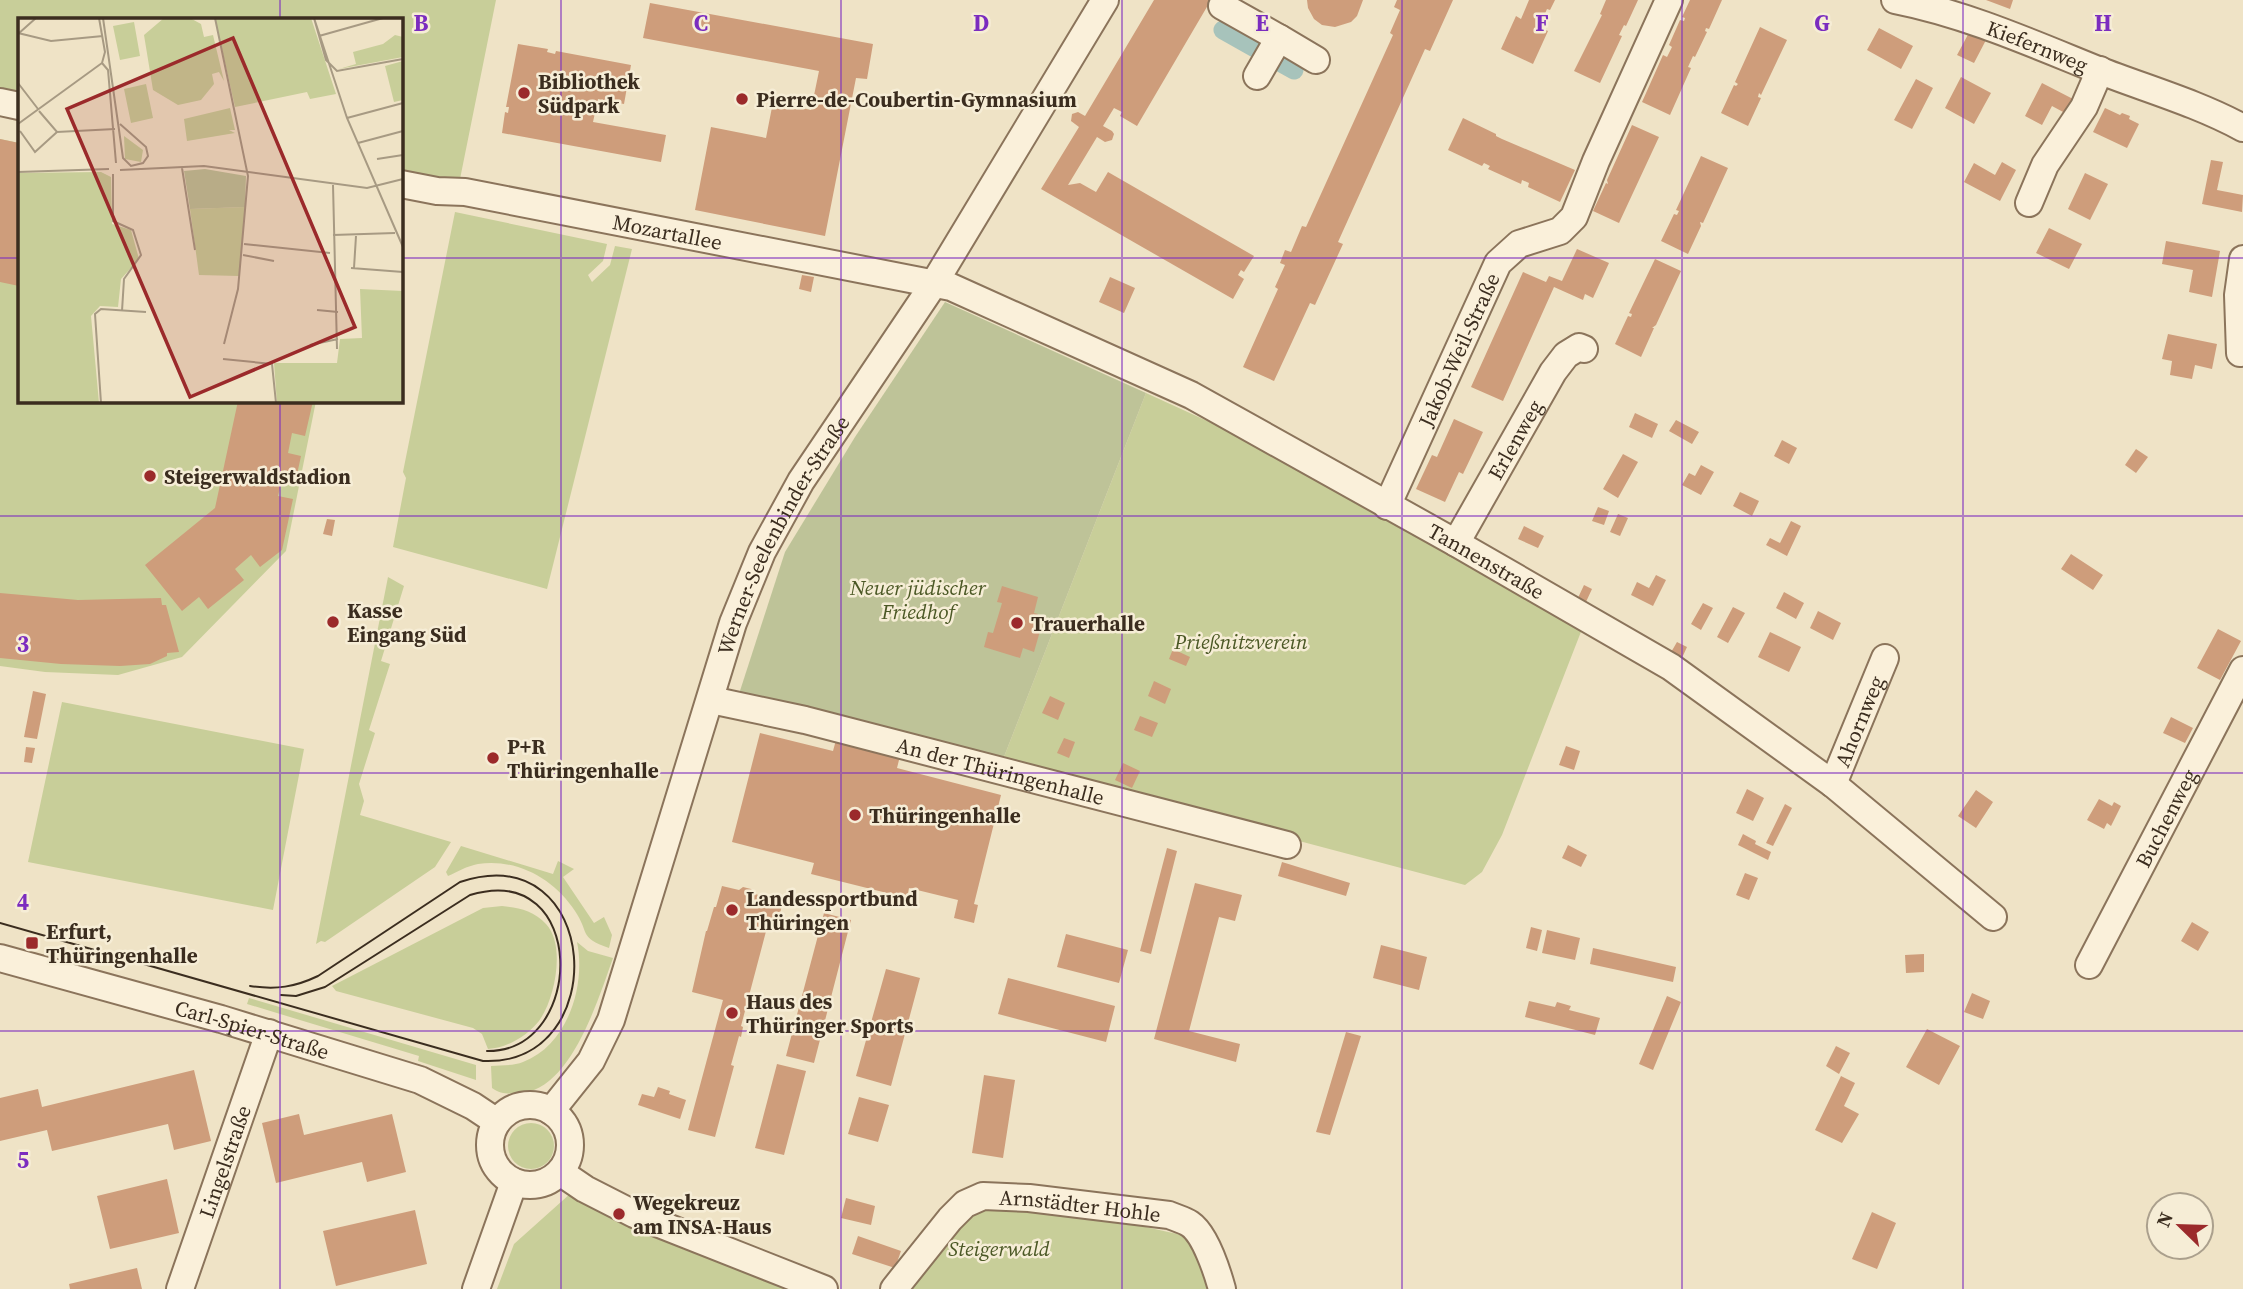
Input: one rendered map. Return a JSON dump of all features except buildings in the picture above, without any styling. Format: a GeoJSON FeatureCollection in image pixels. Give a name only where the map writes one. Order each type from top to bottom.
{"type":"FeatureCollection","features":[{"type":"Feature","properties":{"kind":"street","name":"Werner-Seelenbinder-Straße"},"geometry":{"type":"LineString","coordinates":[[551,1111],[591,1061],[611,1020],[733,623],[762,552],[801,481],[933,285],[1105,0]]}},
{"type":"Feature","properties":{"kind":"street","name":"Jakob-Weil-Straße"},"geometry":{"type":"LineString","coordinates":[[1387,506],[1498,263],[1519,244],[1560,231],[1574,217],[1669,0]]}},
{"type":"Feature","properties":{"kind":"street","name":"Kiefernweg"},"geometry":{"type":"LineString","coordinates":[[1895,0],[2004,30],[2214,113],[2243,128]]}},
{"type":"Feature","properties":{"kind":"street"},"geometry":{"type":"LineString","coordinates":[[1222,6],[1268,56],[1316,60]]}},
{"type":"Feature","properties":{"kind":"street","name":"Kiefernweg"},"geometry":{"type":"LineString","coordinates":[[2040,193],[2045,165],[2084,107],[2100,70]]}},
{"type":"Feature","properties":{"kind":"street"},"geometry":{"type":"LineString","coordinates":[[0,102],[18,106]]}},
{"type":"Feature","properties":{"kind":"street","name":"Mozartallee"},"geometry":{"type":"LineString","coordinates":[[402,184],[437,191],[466,192],[933,285]]}},
{"type":"Feature","properties":{"kind":"street"},"geometry":{"type":"LineString","coordinates":[[2240,353],[2241,320],[2238,295],[2243,259]]}},
{"type":"Feature","properties":{"kind":"street","name":"Tannenstraße"},"geometry":{"type":"LineString","coordinates":[[933,285],[951,287],[1191,395],[1671,667],[1833,784],[1993,917]]}},
{"type":"Feature","properties":{"kind":"street","name":"Erlenweg"},"geometry":{"type":"LineString","coordinates":[[1456,543],[1553,372],[1571,350],[1579,347],[1584,349]]}},
{"type":"Feature","properties":{"kind":"street","name":"Ahornweg"},"geometry":{"type":"LineString","coordinates":[[1833,784],[1885,657]]}},
{"type":"Feature","properties":{"kind":"street","name":"Buchenweg"},"geometry":{"type":"LineString","coordinates":[[2089,965],[2243,670]]}},
{"type":"Feature","properties":{"kind":"street","name":"An der Thüringenhalle"},"geometry":{"type":"LineString","coordinates":[[711,700],[805,720],[1287,845]]}},
{"type":"Feature","properties":{"kind":"street","name":"Carl-Spier-Straße"},"geometry":{"type":"LineString","coordinates":[[0,958],[268,1033],[420,1080],[473,1106],[497,1122]]}},
{"type":"Feature","properties":{"kind":"street","name":"Lingelstraße"},"geometry":{"type":"LineString","coordinates":[[180,1289],[268,1033]]}},
{"type":"Feature","properties":{"kind":"street"},"geometry":{"type":"LineString","coordinates":[[532,1105],[551,1111],[564,1124],[570,1145],[568,1159],[559,1172],[551,1180],[538,1185],[514,1182],[500,1173],[490,1148],[491,1134],[497,1122],[513,1109],[522,1106],[532,1105]]}},
{"type":"Feature","properties":{"kind":"street"},"geometry":{"type":"LineString","coordinates":[[559,1172],[585,1189],[634,1214],[824,1289]]}},
{"type":"Feature","properties":{"kind":"street"},"geometry":{"type":"LineString","coordinates":[[475,1289],[514,1182]]}},
{"type":"Feature","properties":{"kind":"street","name":"Arnstädter Hohle"},"geometry":{"type":"LineString","coordinates":[[894,1289],[950,1219],[965,1204],[983,1196],[1029,1198],[1169,1215],[1189,1223],[1198,1231],[1217,1271],[1222,1289]]}},
{"type":"Feature","properties":{"kind":"green space"},"geometry":{"type":"Polygon","coordinates":[[[0,0],[496,0],[460,179],[402,179],[402,18],[18,18],[18,101],[0,97],[0,0]]]}},
{"type":"Feature","properties":{"kind":"green space","name":"Steigerwaldstadion"},"geometry":{"type":"Polygon","coordinates":[[[0,139],[18,143],[18,402],[316,402],[286,551],[182,657],[118,675],[45,672],[0,666],[0,139]]]}},
{"type":"Feature","properties":{"kind":"green space"},"geometry":{"type":"Polygon","coordinates":[[[455,212],[607,244],[603,261],[588,275],[592,282],[610,265],[615,246],[632,249],[547,589],[393,547],[406,478],[403,472],[455,212]]]}},
{"type":"Feature","properties":{"kind":"green space","name":"Neuer jüdischer Friedhof"},"geometry":{"type":"Polygon","coordinates":[[[945,302],[1146,393],[1002,762],[738,697],[785,552],[855,437],[945,302]]]}},
{"type":"Feature","properties":{"kind":"green space","name":"Prießnitzverein"},"geometry":{"type":"Polygon","coordinates":[[[1146,393],[1216,425],[1584,624],[1502,835],[1482,872],[1465,885],[1002,762],[1146,393]]]}},
{"type":"Feature","properties":{"kind":"green space"},"geometry":{"type":"Polygon","coordinates":[[[388,577],[404,586],[381,661],[390,664],[369,730],[375,733],[359,784],[364,801],[360,815],[451,842],[435,867],[325,942],[316,944],[388,577]]]}},
{"type":"Feature","properties":{"kind":"green space"},"geometry":{"type":"Polygon","coordinates":[[[62,702],[304,749],[273,910],[28,862],[62,702]]]}},
{"type":"Feature","properties":{"kind":"green space"},"geometry":{"type":"Polygon","coordinates":[[[461,846],[553,874],[558,861],[574,869],[563,877],[594,923],[604,917],[612,935],[609,948],[593,941],[566,900],[545,880],[533,873],[507,864],[493,863],[474,865],[448,876],[446,872],[461,846]]]}},
{"type":"Feature","properties":{"kind":"green space"},"geometry":{"type":"Polygon","coordinates":[[[502,906],[526,910],[541,919],[552,933],[557,958],[554,986],[545,1011],[529,1032],[509,1044],[488,1049],[482,1034],[473,1028],[336,991],[332,986],[483,908],[502,906]]]}},
{"type":"Feature","properties":{"kind":"green space"},"geometry":{"type":"Polygon","coordinates":[[[577,942],[588,951],[613,958],[581,1038],[556,1075],[540,1087],[523,1093],[507,1093],[492,1088],[491,1066],[512,1065],[539,1054],[562,1028],[576,994],[579,976],[577,942]]]}},
{"type":"Feature","properties":{"kind":"green space"},"geometry":{"type":"Polygon","coordinates":[[[249,998],[476,1065],[476,1080],[418,1061],[419,1056],[247,1004],[249,998]]]}},
{"type":"Feature","properties":{"kind":"green space"},"geometry":{"type":"Polygon","coordinates":[[[531,1123],[547,1130],[554,1146],[547,1162],[531,1169],[515,1162],[508,1146],[515,1130],[531,1123]]]}},
{"type":"Feature","properties":{"kind":"green space"},"geometry":{"type":"Polygon","coordinates":[[[571,1193],[810,1289],[497,1289],[514,1244],[571,1193]]]}},
{"type":"Feature","properties":{"kind":"green space","name":"Steigerwald"},"geometry":{"type":"Polygon","coordinates":[[[977,1207],[1091,1215],[1191,1237],[1207,1289],[909,1289],[977,1207]]]}},
{"type":"Feature","properties":{"kind":"waterway"},"geometry":{"type":"LineString","coordinates":[[1223,30],[1294,70]]}},
{"type":"Feature","properties":{"kind":"tram line"},"geometry":{"type":"LineString","coordinates":[[0,923],[483,1061],[525,1053],[555,1029],[571,995],[574,956],[564,920],[542,891],[507,876],[460,882],[310,980],[268,988],[250,986]]}},
{"type":"Feature","properties":{"kind":"tram line"},"geometry":{"type":"LineString","coordinates":[[281,995],[296,996],[325,987],[470,895],[509,891],[536,904],[554,929],[560,960],[557,993],[543,1022],[520,1043],[487,1051]]}},
{"type":"Feature","properties":{"kind":"place","name":"Bibliothek Südpark"},"geometry":{"type":"Point","coordinates":[524,93]}},
{"type":"Feature","properties":{"kind":"place","name":"Pierre-de-Coubertin-Gymnasium"},"geometry":{"type":"Point","coordinates":[742,99]}},
{"type":"Feature","properties":{"kind":"place","name":"Steigerwaldstadion"},"geometry":{"type":"Point","coordinates":[150,476]}},
{"type":"Feature","properties":{"kind":"place","name":"Kasse Eingang Süd"},"geometry":{"type":"Point","coordinates":[333,622]}},
{"type":"Feature","properties":{"kind":"place","name":"Trauerhalle"},"geometry":{"type":"Point","coordinates":[1017,623]}},
{"type":"Feature","properties":{"kind":"place","name":"P+R Thüringenhalle"},"geometry":{"type":"Point","coordinates":[493,758]}},
{"type":"Feature","properties":{"kind":"place","name":"Thüringenhalle"},"geometry":{"type":"Point","coordinates":[855,815]}},
{"type":"Feature","properties":{"kind":"place","name":"Landessportbund Thüringen"},"geometry":{"type":"Point","coordinates":[732,910]}},
{"type":"Feature","properties":{"kind":"place","name":"Erfurt, Thüringenhalle"},"geometry":{"type":"Point","coordinates":[32,943]}},
{"type":"Feature","properties":{"kind":"place","name":"Haus des Thüringer Sports"},"geometry":{"type":"Point","coordinates":[732,1013]}},
{"type":"Feature","properties":{"kind":"place","name":"Wegekreuz am INSA-Haus"},"geometry":{"type":"Point","coordinates":[619,1214]}}]}
